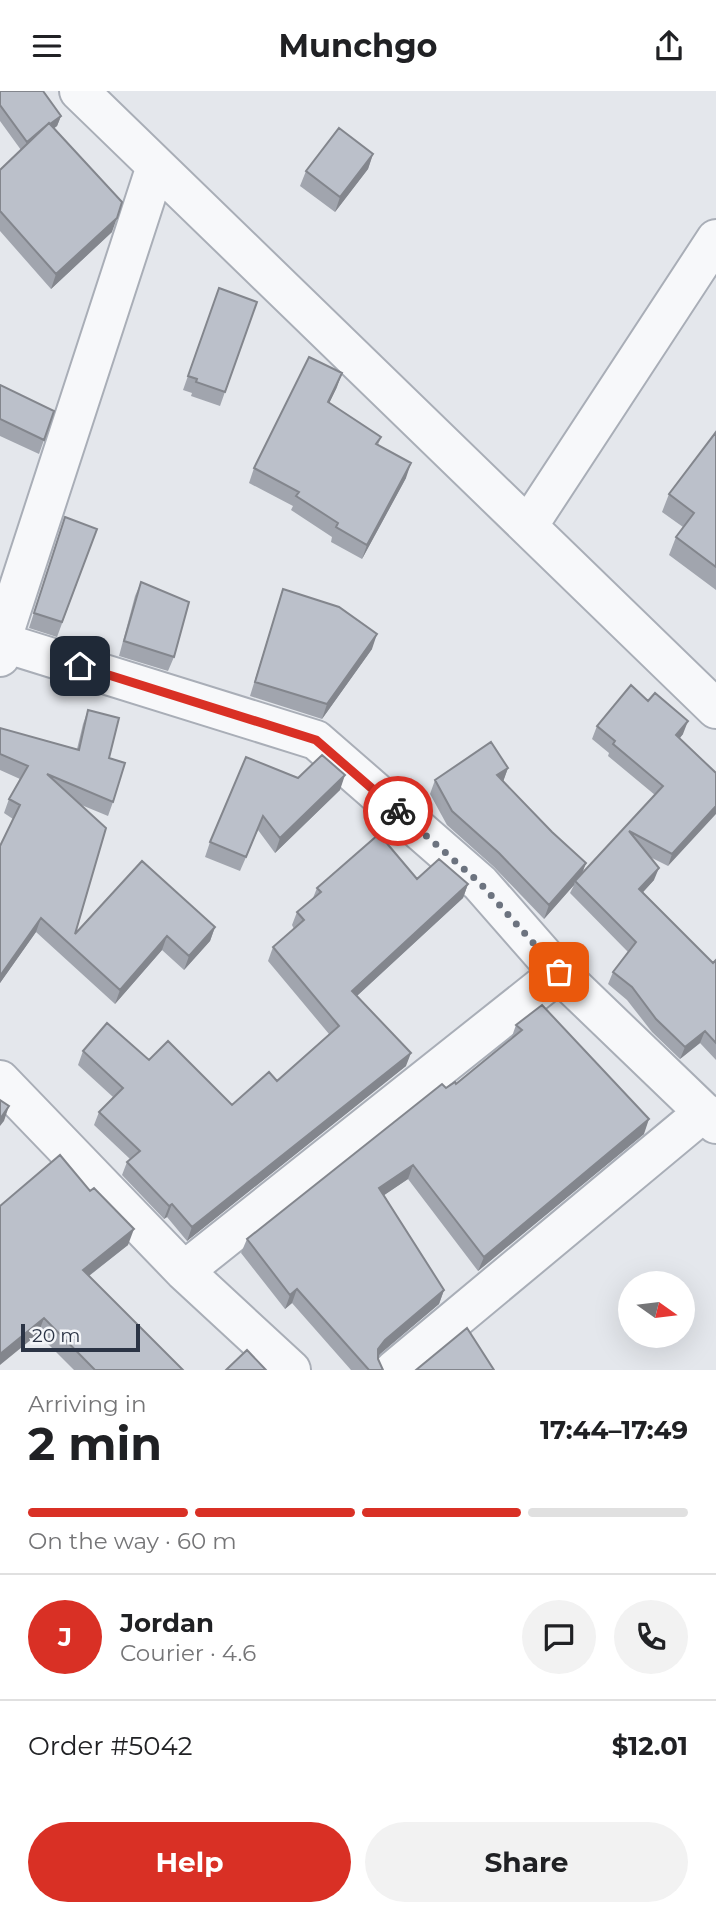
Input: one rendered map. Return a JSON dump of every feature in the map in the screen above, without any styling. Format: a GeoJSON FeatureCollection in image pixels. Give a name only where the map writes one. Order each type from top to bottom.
{"type":"FeatureCollection","features":[{"type":"Feature","properties":{"kind":"street"},"geometry":{"type":"LineString","coordinates":[[79,91],[716,709]]}},
{"type":"Feature","properties":{"kind":"street"},"geometry":{"type":"LineString","coordinates":[[156,166],[1,651],[316,740],[480,883],[559,972],[710,1118],[394,1370]]}},
{"type":"Feature","properties":{"kind":"street"},"geometry":{"type":"LineString","coordinates":[[528,526],[716,239]]}},
{"type":"Feature","properties":{"kind":"street"},"geometry":{"type":"LineString","coordinates":[[184,1271],[559,972]]}},
{"type":"Feature","properties":{"kind":"street"},"geometry":{"type":"LineString","coordinates":[[0,1080],[184,1271],[291,1370]]}},
{"type":"Feature","properties":{"kind":"building"},"geometry":{"type":"Polygon","coordinates":[[[0,91],[43,91],[61,116],[27,142],[0,105],[0,91]]]}},
{"type":"Feature","properties":{"kind":"building"},"geometry":{"type":"Polygon","coordinates":[[[49,123],[122,202],[117,218],[56,274],[0,211],[0,170],[49,123]]]}},
{"type":"Feature","properties":{"kind":"building"},"geometry":{"type":"Polygon","coordinates":[[[339,128],[373,154],[340,197],[306,171],[339,128]]]}},
{"type":"Feature","properties":{"kind":"building"},"geometry":{"type":"Polygon","coordinates":[[[219,288],[257,302],[225,392],[196,382],[197,379],[188,376],[219,288]]]}},
{"type":"Feature","properties":{"kind":"building"},"geometry":{"type":"Polygon","coordinates":[[[309,357],[342,373],[328,402],[381,437],[376,444],[411,463],[367,545],[336,527],[338,523],[296,496],[299,492],[254,468],[309,357]]]}},
{"type":"Feature","properties":{"kind":"building"},"geometry":{"type":"Polygon","coordinates":[[[0,385],[54,411],[44,440],[0,419],[0,385]]]}},
{"type":"Feature","properties":{"kind":"building"},"geometry":{"type":"Polygon","coordinates":[[[716,432],[716,567],[676,537],[694,513],[669,494],[716,432]]]}},
{"type":"Feature","properties":{"kind":"building"},"geometry":{"type":"Polygon","coordinates":[[[65,517],[97,529],[62,622],[34,613],[65,517]]]}},
{"type":"Feature","properties":{"kind":"building"},"geometry":{"type":"Polygon","coordinates":[[[141,582],[189,602],[174,657],[124,641],[141,582]]]}},
{"type":"Feature","properties":{"kind":"building"},"geometry":{"type":"Polygon","coordinates":[[[283,589],[339,607],[377,634],[327,704],[255,682],[283,589]]]}},
{"type":"Feature","properties":{"kind":"building"},"geometry":{"type":"Polygon","coordinates":[[[631,685],[648,701],[655,693],[688,721],[676,735],[716,773],[716,806],[672,854],[629,831],[659,868],[639,889],[713,963],[716,960],[716,1043],[705,1031],[685,1047],[656,1019],[632,987],[613,972],[636,942],[575,881],[663,786],[613,744],[615,741],[597,726],[631,685]]]}},
{"type":"Feature","properties":{"kind":"building"},"geometry":{"type":"Polygon","coordinates":[[[88,710],[119,718],[109,758],[125,763],[113,802],[47,774],[106,828],[75,934],[142,861],[215,927],[189,956],[167,936],[120,990],[41,918],[0,976],[0,846],[20,805],[9,799],[28,766],[0,754],[0,728],[79,750],[88,710]]]}},
{"type":"Feature","properties":{"kind":"building"},"geometry":{"type":"Polygon","coordinates":[[[491,742],[508,768],[497,775],[586,863],[549,905],[499,853],[452,811],[435,780],[491,742]]]}},
{"type":"Feature","properties":{"kind":"building"},"geometry":{"type":"Polygon","coordinates":[[[322,755],[345,775],[280,838],[263,816],[246,857],[210,842],[246,757],[298,778],[322,755]]]}},
{"type":"Feature","properties":{"kind":"building"},"geometry":{"type":"Polygon","coordinates":[[[379,834],[417,879],[439,859],[468,884],[352,991],[411,1053],[192,1227],[172,1204],[169,1206],[127,1162],[140,1151],[99,1112],[123,1088],[83,1051],[107,1023],[149,1060],[168,1041],[232,1105],[269,1072],[277,1081],[339,1026],[273,947],[304,920],[297,912],[321,892],[317,888],[379,834]]]}},
{"type":"Feature","properties":{"kind":"building"},"geometry":{"type":"Polygon","coordinates":[[[542,1005],[649,1119],[484,1257],[413,1165],[379,1188],[444,1290],[378,1349],[378,1359],[383,1370],[369,1370],[297,1289],[290,1295],[247,1239],[442,1084],[446,1088],[455,1082],[456,1084],[522,1030],[516,1025],[542,1005]]]}},
{"type":"Feature","properties":{"kind":"building"},"geometry":{"type":"Polygon","coordinates":[[[0,1100],[9,1106],[0,1119],[0,1100]]]}},
{"type":"Feature","properties":{"kind":"building"},"geometry":{"type":"Polygon","coordinates":[[[60,1155],[90,1191],[94,1188],[134,1229],[83,1270],[183,1370],[95,1370],[44,1318],[0,1354],[0,1206],[60,1155]]]}},
{"type":"Feature","properties":{"kind":"building"},"geometry":{"type":"Polygon","coordinates":[[[467,1328],[494,1370],[416,1370],[467,1328]]]}},
{"type":"Feature","properties":{"kind":"building"},"geometry":{"type":"Polygon","coordinates":[[[247,1350],[266,1370],[226,1370],[247,1350]]]}},
{"type":"Feature","properties":{"kind":"way so far"},"geometry":{"type":"LineString","coordinates":[[398,811],[480,883],[559,972]]}},
{"type":"Feature","properties":{"kind":"route"},"geometry":{"type":"LineString","coordinates":[[80,666],[316,740],[398,811]]}}]}
